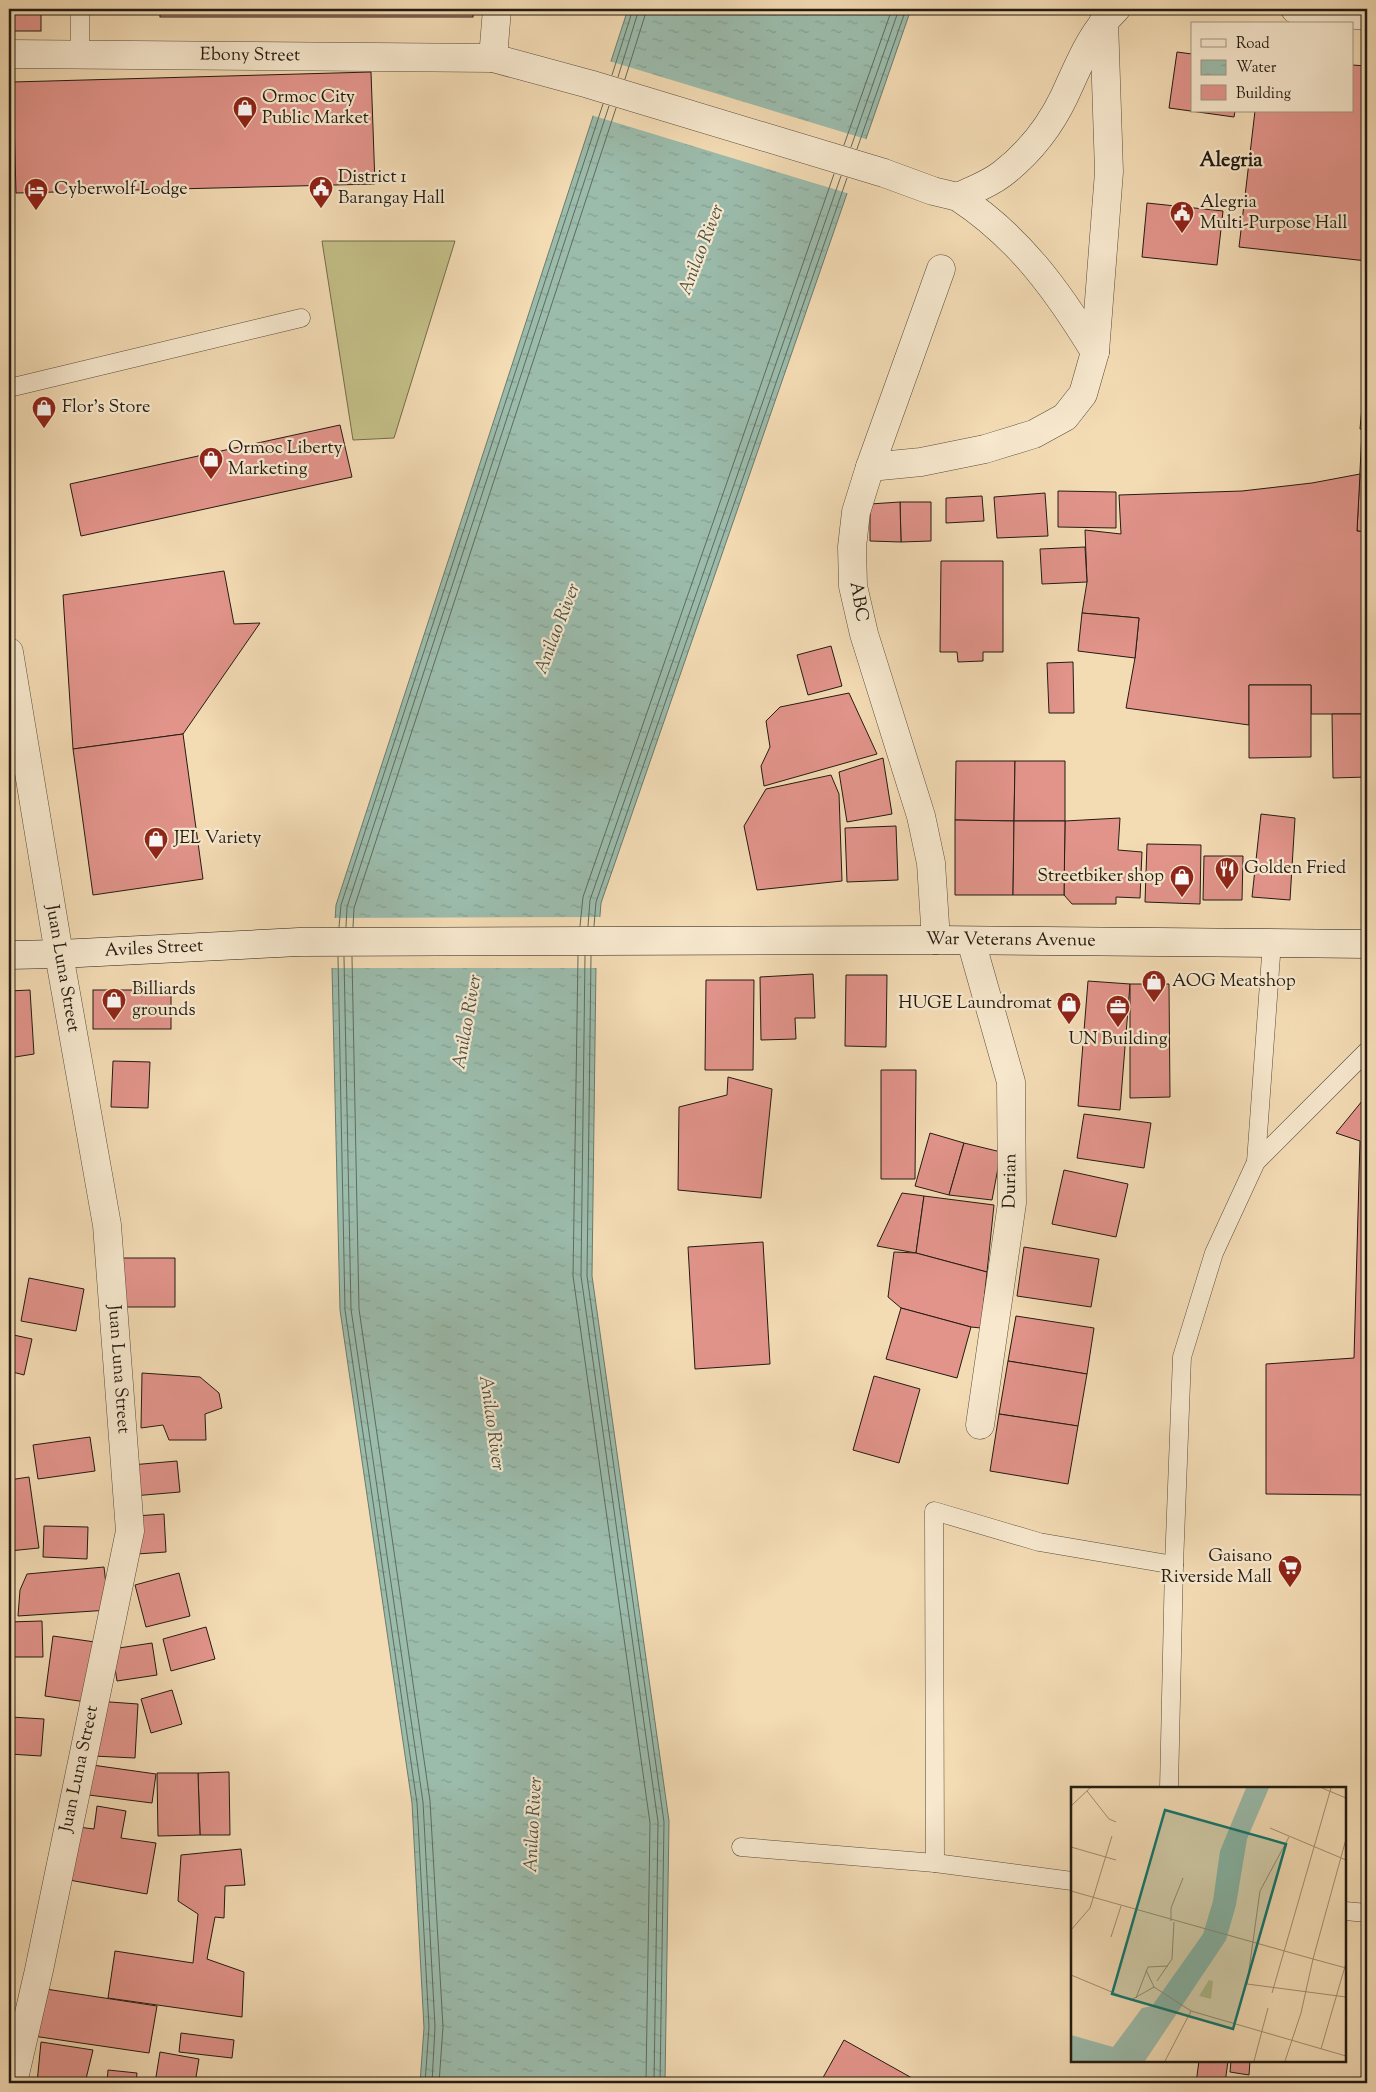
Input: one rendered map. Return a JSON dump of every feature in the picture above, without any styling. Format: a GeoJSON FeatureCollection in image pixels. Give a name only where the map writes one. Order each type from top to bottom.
{"type":"FeatureCollection","features":[{"type":"Feature","properties":{"kind":"street"},"geometry":{"type":"LineString","coordinates":[[493,58],[497,9]]}},
{"type":"Feature","properties":{"kind":"street"},"geometry":{"type":"LineString","coordinates":[[1296,9],[1334,11],[1367,16]]}},
{"type":"Feature","properties":{"kind":"street"},"geometry":{"type":"LineString","coordinates":[[958,197],[1002,175],[1024,154],[1045,129],[1063,98],[1080,59],[1107,13]]}},
{"type":"Feature","properties":{"kind":"street"},"geometry":{"type":"LineString","coordinates":[[870,467],[921,462],[985,449],[1034,434],[1065,417],[1084,394],[1095,352],[1108,172],[1107,13]]}},
{"type":"Feature","properties":{"kind":"street","name":"Ebony Street"},"geometry":{"type":"LineString","coordinates":[[9,54],[493,58],[589,84],[884,174],[933,191],[958,197],[982,212],[1003,230],[1029,259],[1056,291],[1095,352]]}},
{"type":"Feature","properties":{"kind":"street","name":"ABC"},"geometry":{"type":"LineString","coordinates":[[936,940],[931,863],[921,816],[893,721],[864,634],[853,586],[852,548],[856,512],[870,467],[941,269]]}},
{"type":"Feature","properties":{"kind":"street","name":"Juan Luna Street"},"geometry":{"type":"LineString","coordinates":[[9,652],[59,954],[107,1224],[130,1531],[13,2083]]}},
{"type":"Feature","properties":{"kind":"street","name":"War Veterans Avenue"},"geometry":{"type":"LineString","coordinates":[[299,942],[936,940],[1367,944]]}},
{"type":"Feature","properties":{"kind":"street","name":"Durian"},"geometry":{"type":"LineString","coordinates":[[971,941],[1010,1082],[1011,1101],[1012,1203],[980,1425]]}},
{"type":"Feature","properties":{"kind":"street","name":"Aviles Street"},"geometry":{"type":"LineString","coordinates":[[9,955],[299,942]]}},
{"type":"Feature","properties":{"kind":"lane"},"geometry":{"type":"LineString","coordinates":[[80,9],[80,54]]}},
{"type":"Feature","properties":{"kind":"lane"},"geometry":{"type":"LineString","coordinates":[[9,388],[301,318]]}},
{"type":"Feature","properties":{"kind":"lane"},"geometry":{"type":"LineString","coordinates":[[1256,1162],[1272,942]]}},
{"type":"Feature","properties":{"kind":"lane"},"geometry":{"type":"LineString","coordinates":[[1169,1787],[1174,1566],[1182,1357],[1214,1253],[1256,1162],[1367,1051]]}},
{"type":"Feature","properties":{"kind":"lane"},"geometry":{"type":"LineString","coordinates":[[935,1862],[934,1511],[1039,1542],[1174,1566]]}},
{"type":"Feature","properties":{"kind":"lane"},"geometry":{"type":"LineString","coordinates":[[741,1847],[935,1862],[1071,1881]]}},
{"type":"Feature","properties":{"kind":"lane"},"geometry":{"type":"LineString","coordinates":[[1346,1912],[1367,1913]]}},
{"type":"Feature","properties":{"kind":"shaded area"},"geometry":{"type":"Polygon","coordinates":[[[322,241],[455,241],[394,438],[353,440],[322,241]]]}},
{"type":"Feature","properties":{"kind":"water","name":"Anilao River"},"geometry":{"type":"Polygon","coordinates":[[[628,9],[911,9],[601,903],[596,964],[592,1276],[669,1821],[665,2083],[420,2083],[424,2028],[412,1803],[340,1310],[332,967],[336,905],[628,9]]]}},
{"type":"Feature","properties":{"kind":"pier"},"geometry":{"type":"Polygon","coordinates":[[[609,61],[869,140],[850,194],[591,115],[609,61]]]}},
{"type":"Feature","properties":{"kind":"pier"},"geometry":{"type":"Polygon","coordinates":[[[602,917],[598,968],[330,968],[332,918],[602,917]]]}},
{"type":"Feature","properties":{"kind":"building"},"geometry":{"type":"Polygon","coordinates":[[[9,9],[41,9],[41,31],[9,31],[9,9]]]}},
{"type":"Feature","properties":{"kind":"building"},"geometry":{"type":"Polygon","coordinates":[[[160,9],[473,9],[473,17],[160,17],[160,9]]]}},
{"type":"Feature","properties":{"kind":"building"},"geometry":{"type":"Polygon","coordinates":[[[1177,52],[1191,54],[1191,111],[1169,108],[1177,52]]]}},
{"type":"Feature","properties":{"kind":"building"},"geometry":{"type":"Polygon","coordinates":[[[1354,65],[1367,66],[1367,261],[1239,247],[1255,112],[1354,112],[1354,65]]]}},
{"type":"Feature","properties":{"kind":"building"},"geometry":{"type":"Polygon","coordinates":[[[371,72],[375,184],[16,193],[13,82],[371,72]]]}},
{"type":"Feature","properties":{"kind":"building"},"geometry":{"type":"Polygon","coordinates":[[[1198,112],[1235,112],[1234,117],[1198,112]]]}},
{"type":"Feature","properties":{"kind":"building","name":"Alegria Multi-Purpose Hall"},"geometry":{"type":"Polygon","coordinates":[[[1147,203],[1223,211],[1217,265],[1142,257],[1147,203]]]}},
{"type":"Feature","properties":{"kind":"building"},"geometry":{"type":"Polygon","coordinates":[[[1367,351],[1367,430],[1360,429],[1367,351]]]}},
{"type":"Feature","properties":{"kind":"building","name":"Ormoc Liberty Marketing"},"geometry":{"type":"Polygon","coordinates":[[[340,425],[352,477],[81,536],[70,484],[340,425]]]}},
{"type":"Feature","properties":{"kind":"building"},"geometry":{"type":"Polygon","coordinates":[[[1362,431],[1367,432],[1367,532],[1357,531],[1362,431]]]}},
{"type":"Feature","properties":{"kind":"building"},"geometry":{"type":"Polygon","coordinates":[[[1360,474],[1357,531],[1367,532],[1367,714],[1311,714],[1311,685],[1249,685],[1249,725],[1126,708],[1135,658],[1139,618],[1082,613],[1087,582],[1085,530],[1121,534],[1119,495],[1242,491],[1312,483],[1360,474]]]}},
{"type":"Feature","properties":{"kind":"building"},"geometry":{"type":"Polygon","coordinates":[[[1058,491],[1116,492],[1116,528],[1058,527],[1058,491]]]}},
{"type":"Feature","properties":{"kind":"building"},"geometry":{"type":"Polygon","coordinates":[[[1045,493],[1048,536],[997,538],[994,497],[1045,493]]]}},
{"type":"Feature","properties":{"kind":"building"},"geometry":{"type":"Polygon","coordinates":[[[982,496],[984,521],[946,523],[946,498],[982,496]]]}},
{"type":"Feature","properties":{"kind":"building"},"geometry":{"type":"Polygon","coordinates":[[[900,502],[931,502],[931,541],[901,542],[900,502]]]}},
{"type":"Feature","properties":{"kind":"building"},"geometry":{"type":"Polygon","coordinates":[[[900,502],[901,542],[870,541],[870,504],[900,502]]]}},
{"type":"Feature","properties":{"kind":"building"},"geometry":{"type":"Polygon","coordinates":[[[1085,547],[1087,582],[1042,584],[1040,549],[1085,547]]]}},
{"type":"Feature","properties":{"kind":"building"},"geometry":{"type":"Polygon","coordinates":[[[941,561],[1003,561],[1003,652],[983,652],[983,661],[958,662],[957,652],[940,652],[941,561]]]}},
{"type":"Feature","properties":{"kind":"building"},"geometry":{"type":"Polygon","coordinates":[[[224,571],[234,624],[260,623],[183,734],[73,749],[63,595],[224,571]]]}},
{"type":"Feature","properties":{"kind":"building"},"geometry":{"type":"Polygon","coordinates":[[[1082,613],[1139,618],[1135,658],[1078,651],[1082,613]]]}},
{"type":"Feature","properties":{"kind":"building"},"geometry":{"type":"Polygon","coordinates":[[[831,646],[842,686],[808,695],[797,655],[831,646]]]}},
{"type":"Feature","properties":{"kind":"building"},"geometry":{"type":"Polygon","coordinates":[[[1073,662],[1074,713],[1049,713],[1047,663],[1073,662]]]}},
{"type":"Feature","properties":{"kind":"building"},"geometry":{"type":"Polygon","coordinates":[[[1249,685],[1311,685],[1311,757],[1249,758],[1249,685]]]}},
{"type":"Feature","properties":{"kind":"building"},"geometry":{"type":"Polygon","coordinates":[[[849,693],[877,754],[764,786],[761,766],[770,747],[766,721],[780,707],[849,693]]]}},
{"type":"Feature","properties":{"kind":"building"},"geometry":{"type":"Polygon","coordinates":[[[1332,714],[1367,714],[1367,777],[1333,778],[1332,714]]]}},
{"type":"Feature","properties":{"kind":"building"},"geometry":{"type":"Polygon","coordinates":[[[183,734],[203,879],[93,895],[73,749],[183,734]]]}},
{"type":"Feature","properties":{"kind":"building"},"geometry":{"type":"Polygon","coordinates":[[[883,758],[892,814],[847,822],[839,772],[883,758]]]}},
{"type":"Feature","properties":{"kind":"building"},"geometry":{"type":"Polygon","coordinates":[[[956,761],[1015,761],[1014,821],[955,820],[956,761]]]}},
{"type":"Feature","properties":{"kind":"building"},"geometry":{"type":"Polygon","coordinates":[[[1015,761],[1065,761],[1065,821],[1014,821],[1015,761]]]}},
{"type":"Feature","properties":{"kind":"building"},"geometry":{"type":"Polygon","coordinates":[[[831,775],[839,794],[842,881],[757,890],[744,826],[766,789],[831,775]]]}},
{"type":"Feature","properties":{"kind":"building"},"geometry":{"type":"Polygon","coordinates":[[[1261,814],[1295,818],[1290,900],[1252,897],[1261,814]]]}},
{"type":"Feature","properties":{"kind":"building"},"geometry":{"type":"Polygon","coordinates":[[[1120,818],[1118,850],[1142,852],[1140,898],[1116,897],[1116,904],[1072,904],[1064,895],[1065,821],[1120,818]]]}},
{"type":"Feature","properties":{"kind":"building"},"geometry":{"type":"Polygon","coordinates":[[[955,820],[1014,821],[1013,895],[955,895],[955,820]]]}},
{"type":"Feature","properties":{"kind":"building"},"geometry":{"type":"Polygon","coordinates":[[[1014,821],[1065,821],[1064,895],[1013,895],[1014,821]]]}},
{"type":"Feature","properties":{"kind":"building"},"geometry":{"type":"Polygon","coordinates":[[[896,826],[898,880],[847,882],[845,828],[896,826]]]}},
{"type":"Feature","properties":{"kind":"building"},"geometry":{"type":"Polygon","coordinates":[[[1147,844],[1201,845],[1200,904],[1145,902],[1147,844]]]}},
{"type":"Feature","properties":{"kind":"building"},"geometry":{"type":"Polygon","coordinates":[[[1204,856],[1243,856],[1242,900],[1203,900],[1204,856]]]}},
{"type":"Feature","properties":{"kind":"building"},"geometry":{"type":"Polygon","coordinates":[[[813,974],[815,1018],[795,1018],[796,1039],[761,1040],[760,977],[813,974]]]}},
{"type":"Feature","properties":{"kind":"building"},"geometry":{"type":"Polygon","coordinates":[[[846,975],[887,975],[886,1047],[845,1046],[846,975]]]}},
{"type":"Feature","properties":{"kind":"building"},"geometry":{"type":"Polygon","coordinates":[[[706,980],[754,980],[753,1070],[705,1070],[706,980]]]}},
{"type":"Feature","properties":{"kind":"building"},"geometry":{"type":"Polygon","coordinates":[[[1088,981],[1130,984],[1120,1110],[1078,1106],[1088,981]]]}},
{"type":"Feature","properties":{"kind":"building"},"geometry":{"type":"Polygon","coordinates":[[[1130,984],[1169,984],[1170,1097],[1130,1098],[1130,984]]]}},
{"type":"Feature","properties":{"kind":"building"},"geometry":{"type":"Polygon","coordinates":[[[30,990],[34,1054],[9,1058],[9,991],[30,990]]]}},
{"type":"Feature","properties":{"kind":"building"},"geometry":{"type":"Polygon","coordinates":[[[93,990],[171,990],[171,1029],[93,1029],[93,990]]]}},
{"type":"Feature","properties":{"kind":"building"},"geometry":{"type":"Polygon","coordinates":[[[113,1061],[150,1062],[148,1108],[111,1107],[113,1061]]]}},
{"type":"Feature","properties":{"kind":"building"},"geometry":{"type":"Polygon","coordinates":[[[881,1070],[916,1070],[915,1179],[881,1179],[881,1070]]]}},
{"type":"Feature","properties":{"kind":"building"},"geometry":{"type":"Polygon","coordinates":[[[728,1077],[772,1089],[761,1198],[678,1190],[679,1107],[727,1095],[728,1077]]]}},
{"type":"Feature","properties":{"kind":"building"},"geometry":{"type":"Polygon","coordinates":[[[1367,1095],[1367,1495],[1266,1494],[1266,1364],[1354,1358],[1360,1141],[1336,1133],[1367,1095]]]}},
{"type":"Feature","properties":{"kind":"building"},"geometry":{"type":"Polygon","coordinates":[[[1084,1114],[1151,1123],[1144,1168],[1077,1158],[1084,1114]]]}},
{"type":"Feature","properties":{"kind":"building"},"geometry":{"type":"Polygon","coordinates":[[[930,1133],[964,1143],[949,1195],[915,1186],[930,1133]]]}},
{"type":"Feature","properties":{"kind":"building"},"geometry":{"type":"Polygon","coordinates":[[[964,1143],[1001,1152],[992,1200],[949,1195],[964,1143]]]}},
{"type":"Feature","properties":{"kind":"building"},"geometry":{"type":"Polygon","coordinates":[[[1064,1170],[1128,1184],[1116,1237],[1052,1224],[1064,1170]]]}},
{"type":"Feature","properties":{"kind":"building"},"geometry":{"type":"Polygon","coordinates":[[[902,1193],[924,1196],[916,1253],[877,1246],[902,1193]]]}},
{"type":"Feature","properties":{"kind":"building"},"geometry":{"type":"Polygon","coordinates":[[[924,1196],[994,1205],[987,1272],[916,1253],[924,1196]]]}},
{"type":"Feature","properties":{"kind":"building"},"geometry":{"type":"Polygon","coordinates":[[[763,1242],[770,1364],[695,1369],[688,1247],[763,1242]]]}},
{"type":"Feature","properties":{"kind":"building"},"geometry":{"type":"Polygon","coordinates":[[[1024,1247],[1099,1259],[1091,1307],[1017,1296],[1024,1247]]]}},
{"type":"Feature","properties":{"kind":"building"},"geometry":{"type":"Polygon","coordinates":[[[894,1252],[916,1253],[987,1272],[981,1328],[901,1308],[888,1297],[894,1252]]]}},
{"type":"Feature","properties":{"kind":"building"},"geometry":{"type":"Polygon","coordinates":[[[122,1258],[175,1258],[175,1307],[123,1307],[122,1258]]]}},
{"type":"Feature","properties":{"kind":"building"},"geometry":{"type":"Polygon","coordinates":[[[29,1278],[84,1289],[76,1331],[21,1321],[29,1278]]]}},
{"type":"Feature","properties":{"kind":"building"},"geometry":{"type":"Polygon","coordinates":[[[901,1308],[971,1327],[957,1378],[886,1359],[901,1308]]]}},
{"type":"Feature","properties":{"kind":"building"},"geometry":{"type":"Polygon","coordinates":[[[1016,1316],[1094,1328],[1087,1374],[1008,1361],[1016,1316]]]}},
{"type":"Feature","properties":{"kind":"building"},"geometry":{"type":"Polygon","coordinates":[[[9,1334],[32,1339],[24,1375],[9,1371],[9,1334]]]}},
{"type":"Feature","properties":{"kind":"building"},"geometry":{"type":"Polygon","coordinates":[[[1008,1361],[1087,1374],[1078,1426],[999,1414],[1008,1361]]]}},
{"type":"Feature","properties":{"kind":"building"},"geometry":{"type":"Polygon","coordinates":[[[142,1373],[200,1377],[219,1393],[222,1408],[205,1414],[206,1440],[169,1440],[163,1425],[141,1428],[142,1373]]]}},
{"type":"Feature","properties":{"kind":"building"},"geometry":{"type":"Polygon","coordinates":[[[874,1376],[920,1389],[899,1463],[853,1450],[874,1376]]]}},
{"type":"Feature","properties":{"kind":"building"},"geometry":{"type":"Polygon","coordinates":[[[999,1414],[1078,1426],[1068,1484],[990,1471],[999,1414]]]}},
{"type":"Feature","properties":{"kind":"building"},"geometry":{"type":"Polygon","coordinates":[[[90,1437],[95,1471],[38,1479],[33,1445],[90,1437]]]}},
{"type":"Feature","properties":{"kind":"building"},"geometry":{"type":"Polygon","coordinates":[[[177,1461],[180,1492],[133,1496],[131,1465],[177,1461]]]}},
{"type":"Feature","properties":{"kind":"building"},"geometry":{"type":"Polygon","coordinates":[[[29,1477],[39,1548],[9,1551],[9,1480],[29,1477]]]}},
{"type":"Feature","properties":{"kind":"building"},"geometry":{"type":"Polygon","coordinates":[[[164,1514],[166,1552],[137,1554],[136,1516],[164,1514]]]}},
{"type":"Feature","properties":{"kind":"building"},"geometry":{"type":"Polygon","coordinates":[[[44,1526],[88,1527],[87,1559],[43,1557],[44,1526]]]}},
{"type":"Feature","properties":{"kind":"building"},"geometry":{"type":"Polygon","coordinates":[[[9,1557],[12,1557],[9,1580],[9,1557]]]}},
{"type":"Feature","properties":{"kind":"building"},"geometry":{"type":"Polygon","coordinates":[[[104,1567],[109,1610],[18,1616],[20,1590],[27,1574],[104,1567]]]}},
{"type":"Feature","properties":{"kind":"building"},"geometry":{"type":"Polygon","coordinates":[[[179,1573],[190,1616],[146,1627],[135,1585],[179,1573]]]}},
{"type":"Feature","properties":{"kind":"building"},"geometry":{"type":"Polygon","coordinates":[[[42,1621],[43,1657],[9,1657],[9,1622],[42,1621]]]}},
{"type":"Feature","properties":{"kind":"building"},"geometry":{"type":"Polygon","coordinates":[[[206,1627],[215,1659],[171,1671],[163,1639],[206,1627]]]}},
{"type":"Feature","properties":{"kind":"building"},"geometry":{"type":"Polygon","coordinates":[[[53,1636],[95,1642],[86,1702],[45,1696],[53,1636]]]}},
{"type":"Feature","properties":{"kind":"building"},"geometry":{"type":"Polygon","coordinates":[[[152,1643],[157,1675],[117,1681],[112,1649],[152,1643]]]}},
{"type":"Feature","properties":{"kind":"building"},"geometry":{"type":"Polygon","coordinates":[[[172,1690],[182,1724],[151,1733],[141,1699],[172,1690]]]}},
{"type":"Feature","properties":{"kind":"building"},"geometry":{"type":"Polygon","coordinates":[[[96,1701],[138,1704],[135,1758],[93,1756],[96,1701]]]}},
{"type":"Feature","properties":{"kind":"building"},"geometry":{"type":"Polygon","coordinates":[[[11,1717],[44,1719],[41,1756],[9,1754],[11,1717]]]}},
{"type":"Feature","properties":{"kind":"building"},"geometry":{"type":"Polygon","coordinates":[[[85,1764],[156,1774],[152,1803],[81,1794],[85,1764]]]}},
{"type":"Feature","properties":{"kind":"building"},"geometry":{"type":"Polygon","coordinates":[[[229,1772],[230,1835],[200,1835],[198,1773],[229,1772]]]}},
{"type":"Feature","properties":{"kind":"building"},"geometry":{"type":"Polygon","coordinates":[[[157,1773],[198,1773],[200,1835],[158,1836],[157,1773]]]}},
{"type":"Feature","properties":{"kind":"building"},"geometry":{"type":"Polygon","coordinates":[[[97,1806],[126,1811],[121,1838],[156,1843],[147,1894],[69,1880],[78,1827],[94,1829],[97,1806]]]}},
{"type":"Feature","properties":{"kind":"building"},"geometry":{"type":"Polygon","coordinates":[[[241,1849],[245,1885],[225,1886],[224,1918],[215,1917],[207,1959],[244,1972],[242,2017],[108,1998],[115,1951],[193,1963],[198,1914],[178,1901],[181,1855],[241,1849]]]}},
{"type":"Feature","properties":{"kind":"building"},"geometry":{"type":"Polygon","coordinates":[[[39,1988],[157,2006],[149,2053],[33,2036],[39,1988]]]}},
{"type":"Feature","properties":{"kind":"building"},"geometry":{"type":"Polygon","coordinates":[[[181,2033],[234,2040],[232,2058],[179,2052],[181,2033]]]}},
{"type":"Feature","properties":{"kind":"building"},"geometry":{"type":"Polygon","coordinates":[[[844,2040],[912,2078],[909,2083],[820,2083],[844,2040]]]}},
{"type":"Feature","properties":{"kind":"building"},"geometry":{"type":"Polygon","coordinates":[[[41,2042],[93,2050],[85,2083],[37,2083],[41,2042]]]}},
{"type":"Feature","properties":{"kind":"building"},"geometry":{"type":"Polygon","coordinates":[[[160,2052],[199,2059],[195,2083],[155,2083],[160,2052]]]}},
{"type":"Feature","properties":{"kind":"building"},"geometry":{"type":"Polygon","coordinates":[[[1199,2062],[1228,2062],[1225,2083],[1196,2083],[1199,2062]]]}},
{"type":"Feature","properties":{"kind":"building"},"geometry":{"type":"Polygon","coordinates":[[[1231,2062],[1250,2062],[1249,2075],[1230,2072],[1231,2062]]]}},
{"type":"Feature","properties":{"kind":"building"},"geometry":{"type":"Polygon","coordinates":[[[108,2070],[137,2073],[136,2083],[107,2083],[108,2070]]]}},
{"type":"Feature","properties":{"kind":"place","name":"Ormoc City Public Market"},"geometry":{"type":"Point","coordinates":[245,129]}},
{"type":"Feature","properties":{"kind":"place","name":"District 1 Barangay Hall"},"geometry":{"type":"Point","coordinates":[321,209]}},
{"type":"Feature","properties":{"kind":"place","name":"Cyberwolf Lodge"},"geometry":{"type":"Point","coordinates":[36,211]}},
{"type":"Feature","properties":{"kind":"place","name":"Alegria Multi-Purpose Hall"},"geometry":{"type":"Point","coordinates":[1182,234]}},
{"type":"Feature","properties":{"kind":"place","name":"Flor's Store"},"geometry":{"type":"Point","coordinates":[44,429]}},
{"type":"Feature","properties":{"kind":"place","name":"Ormoc Liberty Marketing"},"geometry":{"type":"Point","coordinates":[211,480]}},
{"type":"Feature","properties":{"kind":"place","name":"JEL Variety"},"geometry":{"type":"Point","coordinates":[156,860]}},
{"type":"Feature","properties":{"kind":"place","name":"Golden Fried"},"geometry":{"type":"Point","coordinates":[1227,890]}},
{"type":"Feature","properties":{"kind":"place","name":"Streetbiker shop"},"geometry":{"type":"Point","coordinates":[1182,898]}},
{"type":"Feature","properties":{"kind":"place","name":"AOG Meatshop"},"geometry":{"type":"Point","coordinates":[1154,1003]}},
{"type":"Feature","properties":{"kind":"place","name":"Billiards grounds"},"geometry":{"type":"Point","coordinates":[114,1021]}},
{"type":"Feature","properties":{"kind":"place","name":"HUGE Laundromat"},"geometry":{"type":"Point","coordinates":[1069,1025]}},
{"type":"Feature","properties":{"kind":"place","name":"UN Building"},"geometry":{"type":"Point","coordinates":[1118,1028]}},
{"type":"Feature","properties":{"kind":"place","name":"Gaisano Riverside Mall"},"geometry":{"type":"Point","coordinates":[1290,1588]}},
{"type":"Feature","properties":{"kind":"district","name":"Alegria"},"geometry":{"type":"Point","coordinates":[1231,161]}}]}
